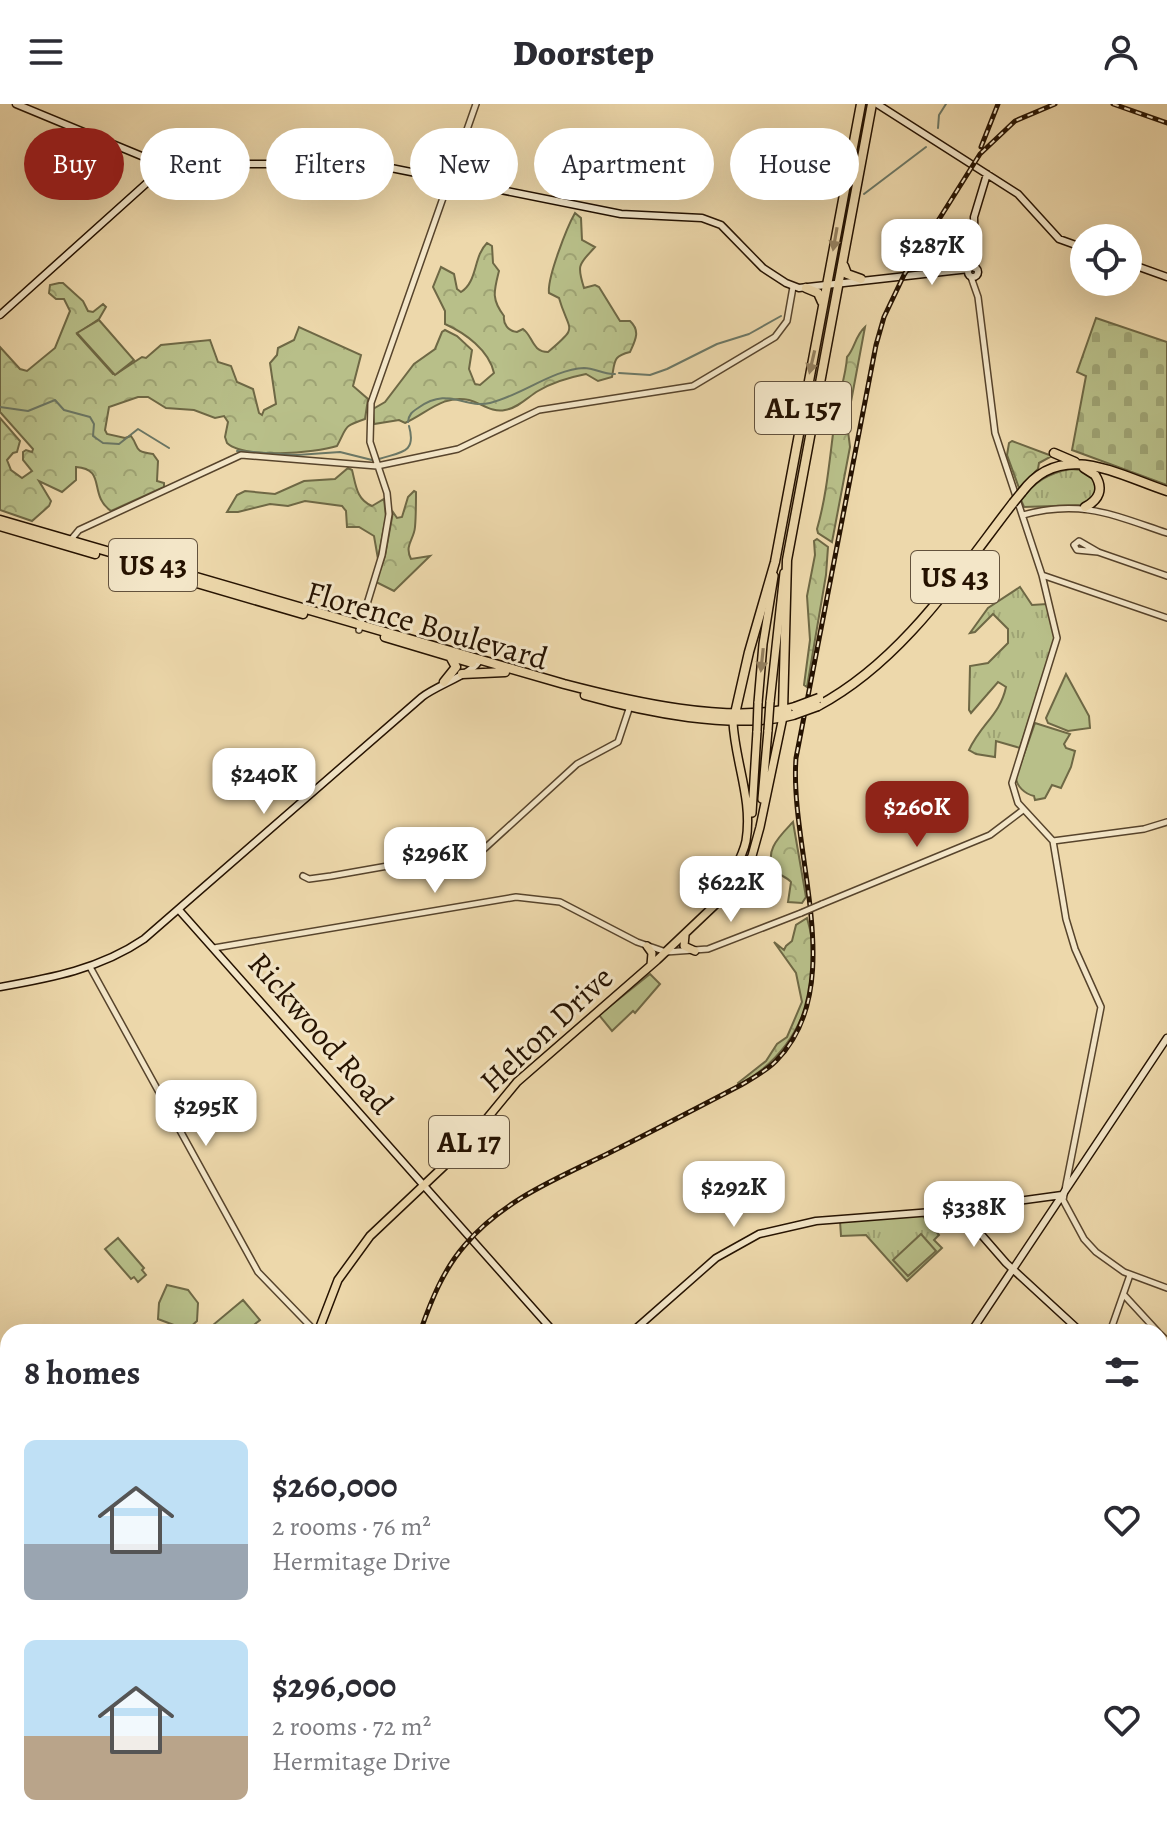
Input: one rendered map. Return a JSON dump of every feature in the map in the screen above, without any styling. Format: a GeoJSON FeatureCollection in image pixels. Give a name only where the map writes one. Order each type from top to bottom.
{"type":"FeatureCollection","features":[{"type":"Feature","properties":{"kind":"highway","name":"AL 157"},"geometry":{"type":"LineString","coordinates":[[776,558],[861,104]]}},
{"type":"Feature","properties":{"kind":"highway","name":"AL 157"},"geometry":{"type":"LineString","coordinates":[[788,555],[843,260],[877,105]]}},
{"type":"Feature","properties":{"kind":"highway"},"geometry":{"type":"LineString","coordinates":[[843,260],[845,271],[861,279]]}},
{"type":"Feature","properties":{"kind":"highway"},"geometry":{"type":"LineString","coordinates":[[806,288],[820,295],[823,306]]}},
{"type":"Feature","properties":{"kind":"highway"},"geometry":{"type":"LineString","coordinates":[[1053,467],[1058,459],[1054,453],[1075,462],[1076,455],[1090,465],[1167,491]]}},
{"type":"Feature","properties":{"kind":"highway"},"geometry":{"type":"LineString","coordinates":[[1053,467],[1091,471],[1100,485],[1096,500],[1099,510]]}},
{"type":"Feature","properties":{"kind":"highway","name":"Florence Boulevard"},"geometry":{"type":"LineString","coordinates":[[360,627],[447,656],[630,704],[734,717],[790,712],[841,690],[876,667],[903,642],[1031,480],[1053,467]]}},
{"type":"Feature","properties":{"kind":"highway"},"geometry":{"type":"LineString","coordinates":[[1085,507],[1096,500]]}},
{"type":"Feature","properties":{"kind":"highway","name":"Florence Boulevard"},"geometry":{"type":"LineString","coordinates":[[0,523],[630,704]]}},
{"type":"Feature","properties":{"kind":"highway"},"geometry":{"type":"LineString","coordinates":[[788,555],[784,696],[790,712]]}},
{"type":"Feature","properties":{"kind":"highway"},"geometry":{"type":"LineString","coordinates":[[734,717],[776,558]]}},
{"type":"Feature","properties":{"kind":"highway"},"geometry":{"type":"LineString","coordinates":[[444,682],[456,667],[447,656]]}},
{"type":"Feature","properties":{"kind":"highway"},"geometry":{"type":"LineString","coordinates":[[462,674],[505,672]]}},
{"type":"Feature","properties":{"kind":"highway"},"geometry":{"type":"LineString","coordinates":[[718,716],[729,709],[737,698]]}},
{"type":"Feature","properties":{"kind":"main road"},"geometry":{"type":"LineString","coordinates":[[16,104],[140,155]]}},
{"type":"Feature","properties":{"kind":"main road"},"geometry":{"type":"LineString","coordinates":[[877,105],[1018,194],[1059,239],[1070,243]]}},
{"type":"Feature","properties":{"kind":"main road"},"geometry":{"type":"LineString","coordinates":[[250,164],[371,164],[410,171]]}},
{"type":"Feature","properties":{"kind":"main road"},"geometry":{"type":"LineString","coordinates":[[518,192],[621,214],[711,220],[727,230],[763,268],[793,287],[806,288],[861,279],[972,272],[974,217],[987,174]]}},
{"type":"Feature","properties":{"kind":"main road"},"geometry":{"type":"LineString","coordinates":[[0,315],[140,189]]}},
{"type":"Feature","properties":{"kind":"main road"},"geometry":{"type":"LineString","coordinates":[[1142,268],[1167,277]]}},
{"type":"Feature","properties":{"kind":"main road","name":"AL 157"},"geometry":{"type":"LineString","coordinates":[[756,845],[780,592],[788,555]]}},
{"type":"Feature","properties":{"kind":"main road","name":"AL 157"},"geometry":{"type":"LineString","coordinates":[[729,890],[743,863],[750,839],[758,703],[776,558]]}},
{"type":"Feature","properties":{"kind":"main road"},"geometry":{"type":"LineString","coordinates":[[0,987],[90,967],[132,947],[179,910],[422,697],[444,682],[473,670],[479,662]]}},
{"type":"Feature","properties":{"kind":"main road","name":"AL 17"},"geometry":{"type":"LineString","coordinates":[[666,952],[741,878],[756,845],[781,729],[790,712]]}},
{"type":"Feature","properties":{"kind":"main road"},"geometry":{"type":"LineString","coordinates":[[718,716],[730,727],[734,739]]}},
{"type":"Feature","properties":{"kind":"main road","name":"AL 17"},"geometry":{"type":"LineString","coordinates":[[723,898],[741,859],[748,826],[734,739],[734,717]]}},
{"type":"Feature","properties":{"kind":"main road","name":"Rickwood Road"},"geometry":{"type":"LineString","coordinates":[[179,910],[547,1324]]}},
{"type":"Feature","properties":{"kind":"main road"},"geometry":{"type":"LineString","coordinates":[[686,933],[684,946],[695,951]]}},
{"type":"Feature","properties":{"kind":"main road"},"geometry":{"type":"LineString","coordinates":[[647,946],[652,953],[651,965]]}},
{"type":"Feature","properties":{"kind":"main road","name":"Helton Drive"},"geometry":{"type":"LineString","coordinates":[[320,1324],[334,1288],[370,1236],[471,1140],[517,1082],[666,952]]}},
{"type":"Feature","properties":{"kind":"main road"},"geometry":{"type":"LineString","coordinates":[[976,1324],[1069,1180],[1167,1038]]}},
{"type":"Feature","properties":{"kind":"main road"},"geometry":{"type":"LineString","coordinates":[[641,1324],[706,1265],[744,1241],[770,1231],[816,1221],[969,1208],[1062,1195]]}},
{"type":"Feature","properties":{"kind":"main road"},"geometry":{"type":"LineString","coordinates":[[969,1208],[972,1224],[1073,1324]]}},
{"type":"Feature","properties":{"kind":"street"},"geometry":{"type":"LineString","coordinates":[[468,128],[476,104]]}},
{"type":"Feature","properties":{"kind":"street"},"geometry":{"type":"LineString","coordinates":[[360,627],[382,555],[389,517],[388,499],[370,442],[371,403],[442,200]]}},
{"type":"Feature","properties":{"kind":"street"},"geometry":{"type":"LineString","coordinates":[[972,272],[992,416],[1042,575],[1057,642],[1013,773],[1014,796],[1053,841],[1066,919],[1075,949],[1101,1007],[1069,1180]]}},
{"type":"Feature","properties":{"kind":"street"},"geometry":{"type":"LineString","coordinates":[[68,544],[79,530],[241,455],[377,466],[458,449],[539,410],[693,386],[775,337],[787,321],[793,287]]}},
{"type":"Feature","properties":{"kind":"street"},"geometry":{"type":"LineString","coordinates":[[998,442],[1004,436]]}},
{"type":"Feature","properties":{"kind":"street"},"geometry":{"type":"LineString","coordinates":[[1023,515],[1046,509],[1085,507],[1167,533]]}},
{"type":"Feature","properties":{"kind":"street"},"geometry":{"type":"LineString","coordinates":[[1098,552],[1167,576]]}},
{"type":"Feature","properties":{"kind":"street"},"geometry":{"type":"LineString","coordinates":[[1042,575],[1167,618]]}},
{"type":"Feature","properties":{"kind":"street"},"geometry":{"type":"LineString","coordinates":[[303,876],[314,878],[484,849],[577,764],[618,742],[630,704]]}},
{"type":"Feature","properties":{"kind":"street"},"geometry":{"type":"LineString","coordinates":[[214,948],[516,897],[560,902],[647,946],[666,952],[695,951],[801,913],[990,835],[1023,810]]}},
{"type":"Feature","properties":{"kind":"street"},"geometry":{"type":"LineString","coordinates":[[1053,841],[1144,829],[1167,822]]}},
{"type":"Feature","properties":{"kind":"street"},"geometry":{"type":"LineString","coordinates":[[90,967],[258,1272],[309,1324]]}},
{"type":"Feature","properties":{"kind":"street"},"geometry":{"type":"LineString","coordinates":[[1062,1195],[1090,1246],[1130,1275],[1167,1288]]}},
{"type":"Feature","properties":{"kind":"street"},"geometry":{"type":"LineString","coordinates":[[1113,1324],[1130,1275]]}},
{"type":"Feature","properties":{"kind":"street"},"geometry":{"type":"LineString","coordinates":[[1124,1295],[1151,1324]]}},
{"type":"Feature","properties":{"kind":"green space"},"geometry":{"type":"Polygon","coordinates":[[[575,213],[581,218],[582,240],[595,247],[581,264],[584,288],[599,287],[620,321],[630,321],[635,329],[636,336],[630,352],[616,360],[612,377],[598,381],[586,374],[568,379],[543,388],[519,405],[500,411],[460,399],[435,406],[405,423],[399,420],[374,424],[373,409],[385,402],[414,364],[435,349],[445,330],[472,350],[469,369],[475,384],[480,385],[494,373],[487,357],[475,343],[445,324],[445,311],[433,287],[441,267],[454,274],[457,289],[461,292],[470,282],[479,255],[487,243],[492,246],[493,263],[499,271],[495,300],[507,327],[517,332],[523,329],[536,347],[548,352],[565,337],[568,323],[559,298],[549,293],[549,286],[558,253],[575,213]]]}},
{"type":"Feature","properties":{"kind":"green space"},"geometry":{"type":"Polygon","coordinates":[[[59,283],[83,301],[88,311],[93,312],[103,304],[106,307],[99,319],[77,334],[113,374],[142,357],[146,358],[161,345],[210,340],[218,362],[231,366],[237,382],[253,389],[262,415],[264,410],[276,404],[270,363],[277,355],[278,348],[294,340],[299,327],[361,355],[353,386],[368,399],[365,419],[346,428],[337,446],[313,451],[263,453],[236,448],[227,443],[228,422],[224,416],[215,418],[194,410],[166,408],[148,397],[138,397],[109,407],[105,430],[107,434],[125,438],[131,436],[139,450],[153,454],[158,461],[157,481],[164,483],[164,487],[111,511],[100,498],[91,472],[76,467],[76,480],[62,492],[39,481],[51,501],[32,521],[0,510],[0,418],[20,441],[17,452],[7,460],[11,470],[22,478],[32,471],[23,460],[23,452],[32,452],[33,449],[0,412],[0,347],[20,369],[27,371],[55,348],[70,311],[64,299],[56,299],[49,293],[50,285],[59,283]]]}},
{"type":"Feature","properties":{"kind":"green space"},"geometry":{"type":"Polygon","coordinates":[[[1096,318],[1167,342],[1167,485],[1072,450],[1086,376],[1077,372],[1096,318]]]}},
{"type":"Feature","properties":{"kind":"green space"},"geometry":{"type":"Polygon","coordinates":[[[99,320],[134,360],[115,375],[77,333],[99,320]]]}},
{"type":"Feature","properties":{"kind":"green space"},"geometry":{"type":"Polygon","coordinates":[[[865,327],[847,423],[850,447],[832,542],[817,529],[847,357],[865,327]]]}},
{"type":"Feature","properties":{"kind":"green space"},"geometry":{"type":"Polygon","coordinates":[[[1012,441],[1052,456],[1039,463],[1038,469],[1019,488],[1007,455],[1012,441]]]}},
{"type":"Feature","properties":{"kind":"green space"},"geometry":{"type":"Polygon","coordinates":[[[348,468],[352,470],[360,495],[367,503],[372,506],[384,499],[386,517],[378,559],[374,536],[359,527],[347,527],[346,511],[342,506],[305,501],[288,506],[270,504],[227,512],[237,495],[245,491],[275,494],[304,481],[335,479],[348,468]]]}},
{"type":"Feature","properties":{"kind":"green space"},"geometry":{"type":"Polygon","coordinates":[[[1070,469],[1083,470],[1094,477],[1096,496],[1083,505],[1024,507],[1021,500],[1037,483],[1070,469]]]}},
{"type":"Feature","properties":{"kind":"green space"},"geometry":{"type":"Polygon","coordinates":[[[414,491],[415,523],[409,554],[411,559],[430,556],[394,591],[376,582],[385,556],[393,512],[397,518],[402,517],[408,497],[414,491]]]}},
{"type":"Feature","properties":{"kind":"green space"},"geometry":{"type":"Polygon","coordinates":[[[817,539],[828,547],[807,687],[804,685],[810,640],[807,596],[815,555],[814,541],[817,539]]]}},
{"type":"Feature","properties":{"kind":"green space"},"geometry":{"type":"Polygon","coordinates":[[[1020,587],[1032,605],[1047,604],[1055,639],[1020,748],[996,741],[995,757],[976,754],[969,750],[995,712],[1006,687],[998,682],[971,713],[970,666],[988,663],[1008,643],[1008,629],[993,614],[975,632],[970,633],[988,608],[1020,587]]]}},
{"type":"Feature","properties":{"kind":"green space"},"geometry":{"type":"Polygon","coordinates":[[[1066,674],[1089,716],[1090,728],[1068,731],[1048,723],[1046,718],[1066,674]]]}},
{"type":"Feature","properties":{"kind":"green space"},"geometry":{"type":"Polygon","coordinates":[[[1035,723],[1070,734],[1064,744],[1075,751],[1061,788],[1052,785],[1045,798],[1035,800],[1019,786],[1016,777],[1035,723]]]}},
{"type":"Feature","properties":{"kind":"green space"},"geometry":{"type":"Polygon","coordinates":[[[793,822],[806,897],[802,903],[788,902],[791,882],[776,871],[771,857],[775,844],[793,822]]]}},
{"type":"Feature","properties":{"kind":"green space"},"geometry":{"type":"Polygon","coordinates":[[[807,918],[813,968],[803,1014],[778,1054],[739,1085],[787,1037],[802,1002],[796,973],[774,942],[784,950],[792,941],[796,925],[807,918]]]}},
{"type":"Feature","properties":{"kind":"green space"},"geometry":{"type":"Polygon","coordinates":[[[650,974],[660,984],[635,1013],[633,1011],[612,1031],[599,1015],[650,974]]]}},
{"type":"Feature","properties":{"kind":"green space"},"geometry":{"type":"Polygon","coordinates":[[[922,1215],[939,1235],[934,1240],[942,1248],[907,1281],[866,1235],[841,1236],[840,1221],[922,1215]]]}},
{"type":"Feature","properties":{"kind":"green space"},"geometry":{"type":"Polygon","coordinates":[[[921,1234],[936,1251],[908,1276],[893,1260],[921,1234]]]}},
{"type":"Feature","properties":{"kind":"green space"},"geometry":{"type":"Polygon","coordinates":[[[118,1238],[144,1268],[142,1270],[146,1275],[138,1282],[134,1277],[131,1279],[105,1249],[118,1238]]]}},
{"type":"Feature","properties":{"kind":"green space"},"geometry":{"type":"Polygon","coordinates":[[[167,1285],[188,1290],[198,1303],[197,1321],[194,1324],[171,1324],[158,1319],[159,1303],[167,1285]]]}},
{"type":"Feature","properties":{"kind":"green space"},"geometry":{"type":"Polygon","coordinates":[[[243,1300],[260,1320],[255,1324],[214,1324],[243,1300]]]}},
{"type":"Feature","properties":{"kind":"waterway"},"geometry":{"type":"LineString","coordinates":[[938,128],[939,115],[946,104]]}},
{"type":"Feature","properties":{"kind":"waterway"},"geometry":{"type":"LineString","coordinates":[[864,194],[926,147]]}},
{"type":"Feature","properties":{"kind":"waterway"},"geometry":{"type":"LineString","coordinates":[[619,373],[650,375],[717,344],[749,334],[781,316]]}},
{"type":"Feature","properties":{"kind":"waterway"},"geometry":{"type":"LineString","coordinates":[[408,422],[414,411],[439,399],[490,403],[573,370],[588,368],[615,374]]}},
{"type":"Feature","properties":{"kind":"waterway"},"geometry":{"type":"LineString","coordinates":[[0,407],[28,411],[55,400],[64,410],[90,417],[94,424],[93,436],[103,443],[119,444],[138,429],[169,448]]}},
{"type":"Feature","properties":{"kind":"waterway"},"geometry":{"type":"LineString","coordinates":[[379,459],[409,447],[409,426]]}},
{"type":"Feature","properties":{"kind":"waterway"},"geometry":{"type":"LineString","coordinates":[[237,451],[297,455],[340,452],[372,460]]}},
{"type":"Feature","properties":{"kind":"railway"},"geometry":{"type":"LineString","coordinates":[[981,147],[998,104]]}},
{"type":"Feature","properties":{"kind":"railway"},"geometry":{"type":"LineString","coordinates":[[423,1324],[450,1265],[465,1245],[496,1215],[551,1181],[755,1077],[776,1061],[798,1030],[809,995],[813,957],[796,795],[796,758],[876,345],[884,317],[904,275],[980,154],[1015,121],[1055,104]]}},
{"type":"Feature","properties":{"kind":"railway"},"geometry":{"type":"LineString","coordinates":[[1113,104],[1167,123]]}}]}
